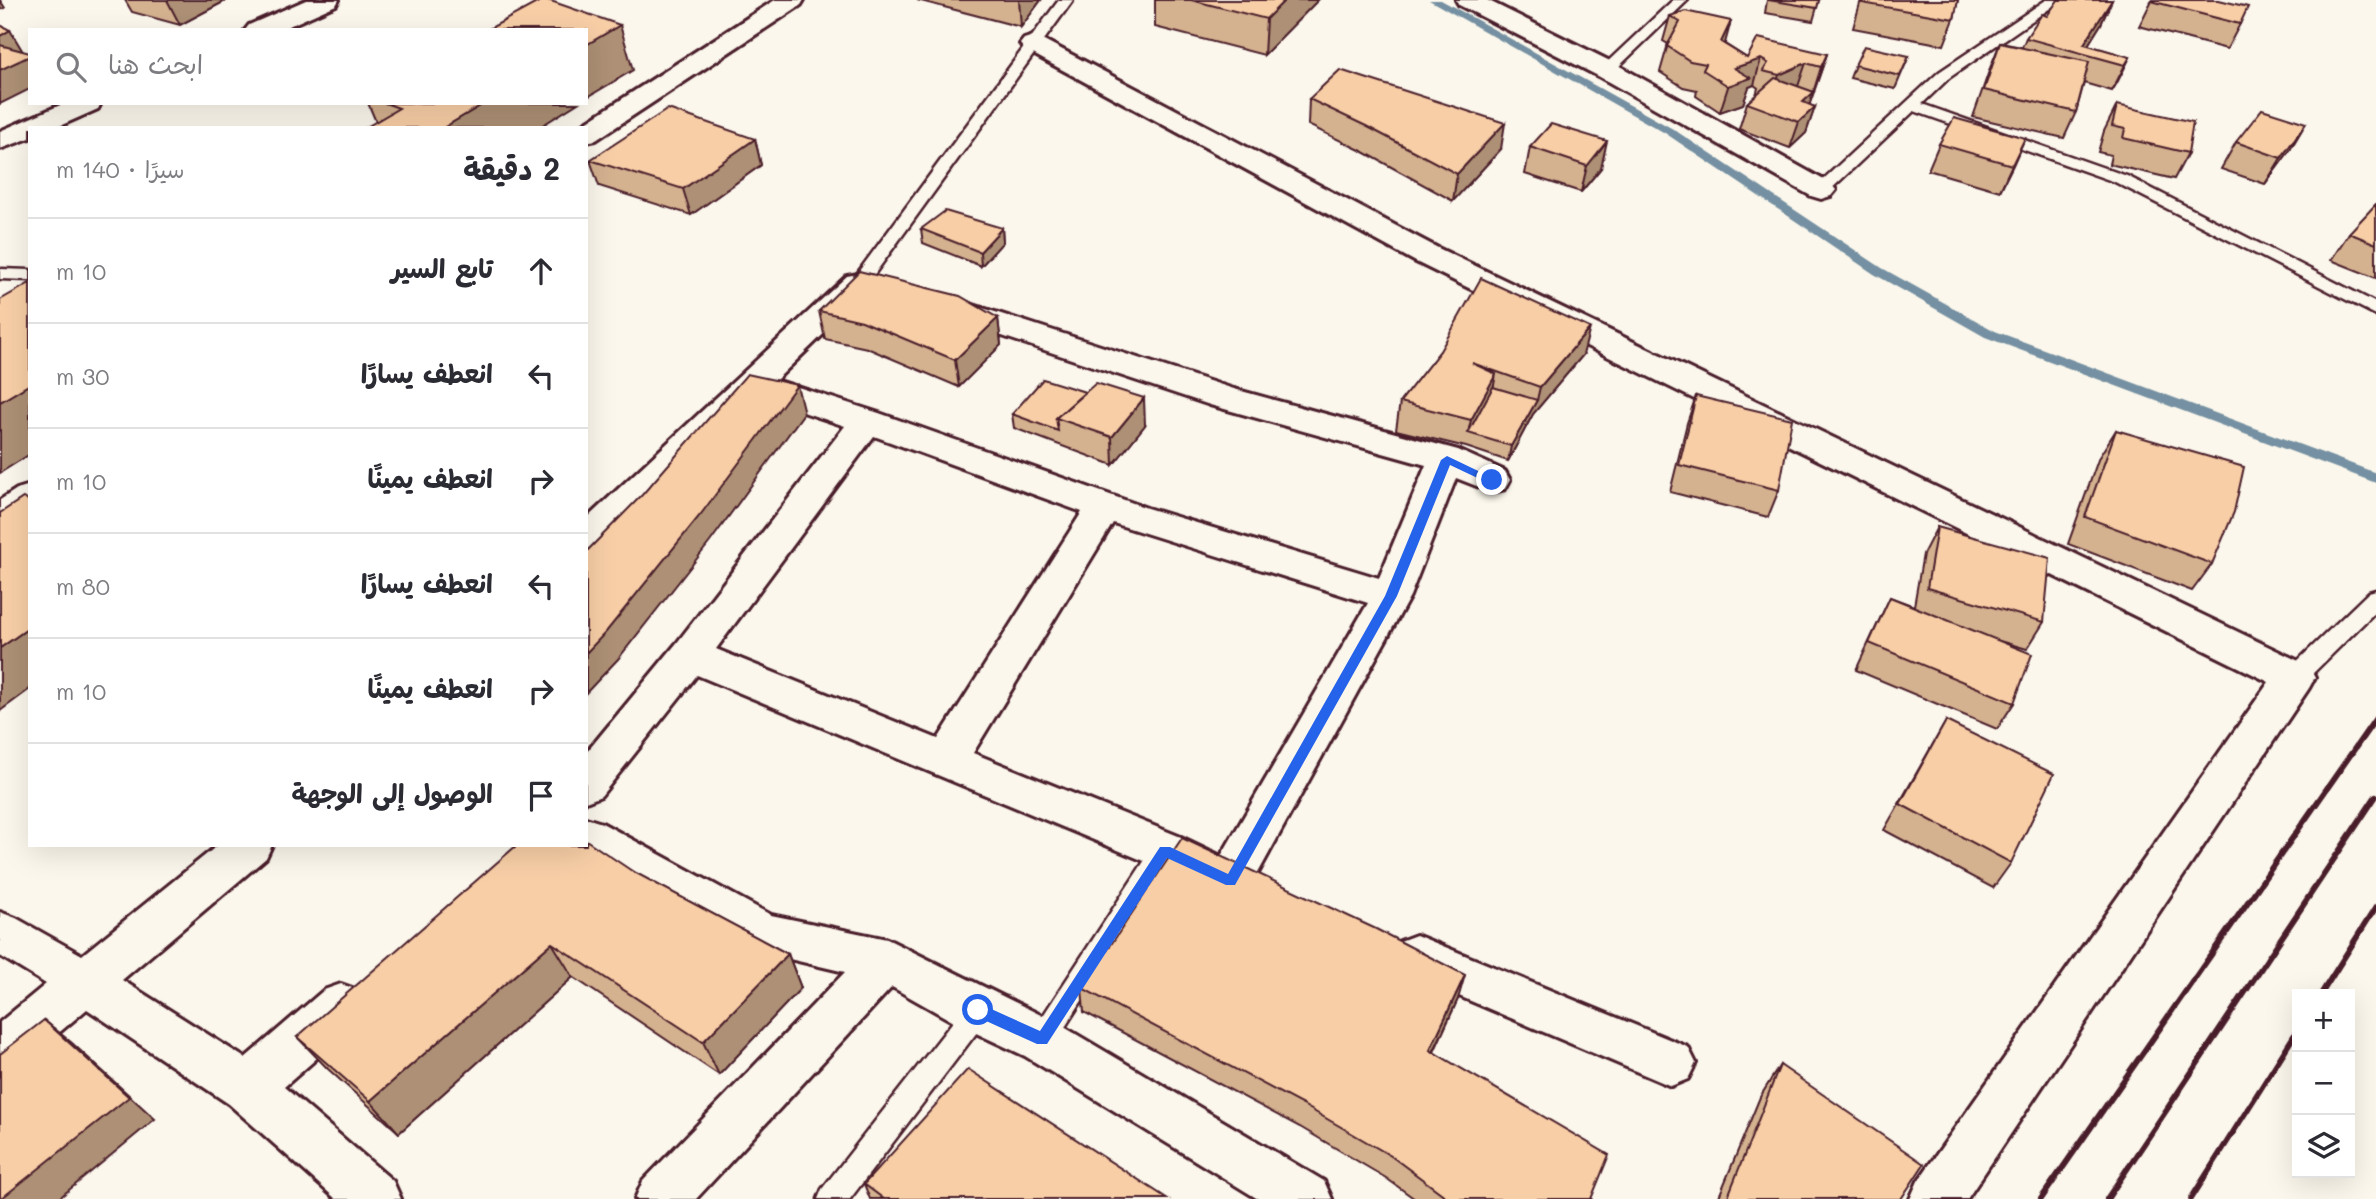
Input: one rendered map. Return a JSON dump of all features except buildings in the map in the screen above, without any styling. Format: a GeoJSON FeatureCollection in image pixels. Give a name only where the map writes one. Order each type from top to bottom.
{"type":"FeatureCollection","features":[{"type":"Feature","properties":{"kind":"street"},"geometry":{"type":"LineString","coordinates":[[263,28],[327,0]]}},
{"type":"Feature","properties":{"kind":"street"},"geometry":{"type":"LineString","coordinates":[[588,133],[792,0]]}},
{"type":"Feature","properties":{"kind":"street"},"geometry":{"type":"LineString","coordinates":[[1468,0],[1607,70],[1821,190]]}},
{"type":"Feature","properties":{"kind":"street"},"geometry":{"type":"LineString","coordinates":[[1033,44],[1427,255],[2295,677],[1936,1199]]}},
{"type":"Feature","properties":{"kind":"street"},"geometry":{"type":"LineString","coordinates":[[35,126],[83,105]]}},
{"type":"Feature","properties":{"kind":"street"},"geometry":{"type":"LineString","coordinates":[[0,141],[28,129]]}},
{"type":"Feature","properties":{"kind":"street"},"geometry":{"type":"LineString","coordinates":[[588,539],[751,384],[888,287],[1222,397],[1447,460],[1492,480]]}},
{"type":"Feature","properties":{"kind":"street"},"geometry":{"type":"LineString","coordinates":[[751,384],[867,421],[1104,507],[1391,596]]}},
{"type":"Feature","properties":{"kind":"street"},"geometry":{"type":"LineString","coordinates":[[588,782],[690,655],[867,421]]}},
{"type":"Feature","properties":{"kind":"street"},"geometry":{"type":"LineString","coordinates":[[690,655],[1165,850],[1250,889],[1391,596],[1447,460]]}},
{"type":"Feature","properties":{"kind":"street"},"geometry":{"type":"LineString","coordinates":[[0,517],[28,499]]}},
{"type":"Feature","properties":{"kind":"street"},"geometry":{"type":"LineString","coordinates":[[946,761],[1104,507]]}},
{"type":"Feature","properties":{"kind":"street"},"geometry":{"type":"LineString","coordinates":[[588,837],[763,934],[887,960],[978,1010],[1042,1040],[1306,1199]]}},
{"type":"Feature","properties":{"kind":"street"},"geometry":{"type":"LineString","coordinates":[[0,1052],[248,847]]}},
{"type":"Feature","properties":{"kind":"street"},"geometry":{"type":"LineString","coordinates":[[0,932],[85,982],[247,1087],[375,1199]]}},
{"type":"Feature","properties":{"kind":"street"},"geometry":{"type":"LineString","coordinates":[[1384,944],[1671,1063]]}},
{"type":"Feature","properties":{"kind":"street"},"geometry":{"type":"LineString","coordinates":[[661,1199],[887,960]]}},
{"type":"Feature","properties":{"kind":"street"},"geometry":{"type":"LineString","coordinates":[[247,1087],[372,980]]}},
{"type":"Feature","properties":{"kind":"lane"},"geometry":{"type":"LineString","coordinates":[[888,287],[1033,44],[1066,0]]}},
{"type":"Feature","properties":{"kind":"lane"},"geometry":{"type":"LineString","coordinates":[[1607,70],[1681,0]]}},
{"type":"Feature","properties":{"kind":"lane"},"geometry":{"type":"LineString","coordinates":[[1821,190],[1944,75],[2055,0]]}},
{"type":"Feature","properties":{"kind":"lane"},"geometry":{"type":"LineString","coordinates":[[1912,105],[2121,179],[2376,310]]}},
{"type":"Feature","properties":{"kind":"lane"},"geometry":{"type":"LineString","coordinates":[[0,274],[28,275]]}},
{"type":"Feature","properties":{"kind":"lane"},"geometry":{"type":"LineString","coordinates":[[2295,677],[2376,598]]}},
{"type":"Feature","properties":{"kind":"lane"},"geometry":{"type":"LineString","coordinates":[[1042,1040],[1165,850]]}},
{"type":"Feature","properties":{"kind":"lane"},"geometry":{"type":"LineString","coordinates":[[832,1199],[978,1010]]}},
{"type":"Feature","properties":{"kind":"waterway"},"geometry":{"type":"LineString","coordinates":[[1434,0],[1669,131],[1878,271],[1990,334],[2376,478]]}},
{"type":"Feature","properties":{"kind":"railway"},"geometry":{"type":"LineString","coordinates":[[2041,1199],[2376,718]]}},
{"type":"Feature","properties":{"kind":"railway"},"geometry":{"type":"LineString","coordinates":[[2107,1199],[2376,796]]}},
{"type":"Feature","properties":{"kind":"railway"},"geometry":{"type":"LineString","coordinates":[[2324,989],[2376,907]]}},
{"type":"Feature","properties":{"kind":"railway"},"geometry":{"type":"LineString","coordinates":[[2191,1199],[2292,1039]]}},
{"type":"Feature","properties":{"kind":"route"},"geometry":{"type":"LineString","coordinates":[[978,1010],[1042,1040],[1165,850],[1230,881],[1267,820],[1391,596],[1447,460],[1492,480]]}}]}
